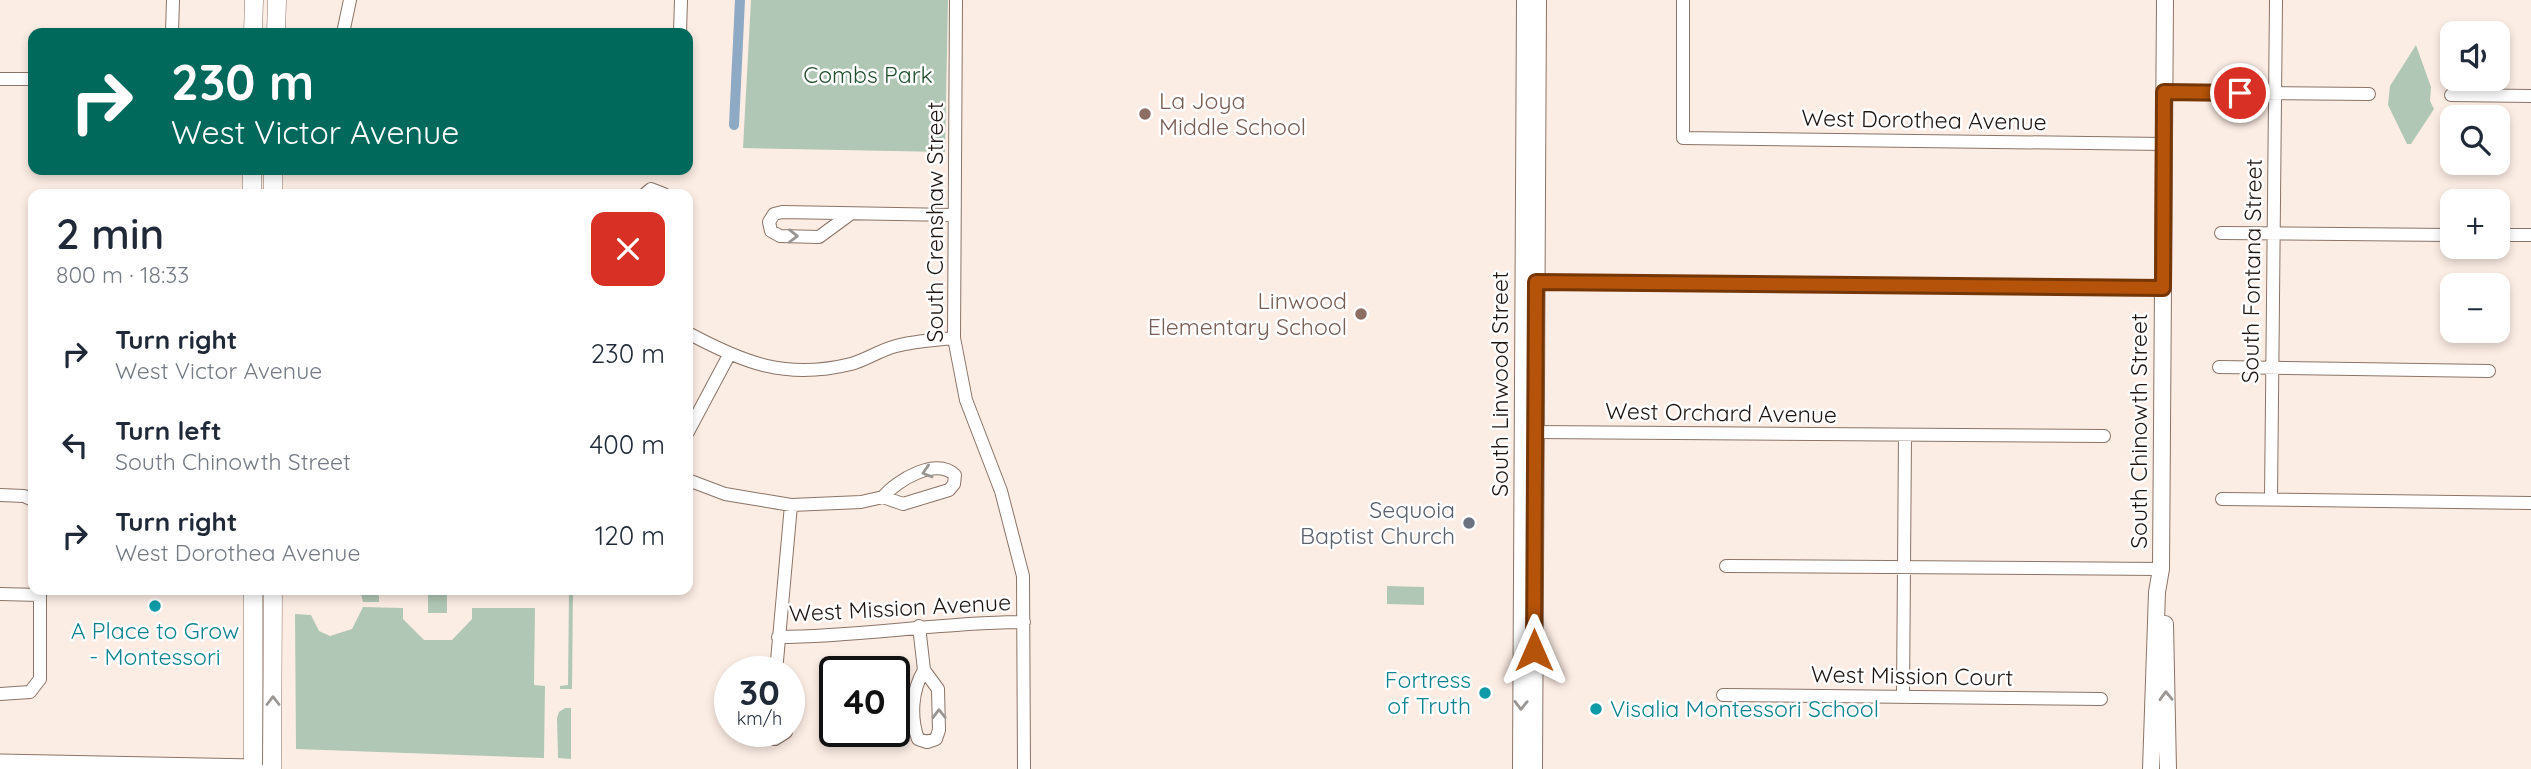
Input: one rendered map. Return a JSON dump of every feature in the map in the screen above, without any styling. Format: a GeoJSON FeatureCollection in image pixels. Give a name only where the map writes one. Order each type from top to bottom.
{"type":"FeatureCollection","features":[{"type":"Feature","properties":{"kind":"main road"},"geometry":{"type":"LineString","coordinates":[[253,28],[254,0]]}},
{"type":"Feature","properties":{"kind":"main road"},"geometry":{"type":"LineString","coordinates":[[265,0],[265,28]]}},
{"type":"Feature","properties":{"kind":"main road"},"geometry":{"type":"LineString","coordinates":[[276,28],[277,0]]}},
{"type":"Feature","properties":{"kind":"main road"},"geometry":{"type":"LineString","coordinates":[[0,764],[253,769],[253,595]]}},
{"type":"Feature","properties":{"kind":"main road"},"geometry":{"type":"LineString","coordinates":[[272,769],[273,595]]}},
{"type":"Feature","properties":{"kind":"street"},"geometry":{"type":"LineString","coordinates":[[172,28],[173,0]]}},
{"type":"Feature","properties":{"kind":"street"},"geometry":{"type":"LineString","coordinates":[[344,28],[349,0]]}},
{"type":"Feature","properties":{"kind":"street"},"geometry":{"type":"LineString","coordinates":[[680,28],[681,0]]}},
{"type":"Feature","properties":{"kind":"street","name":"South Crenshaw Street"},"geometry":{"type":"LineString","coordinates":[[956,0],[954,338],[966,400],[1002,491],[1017,542],[1023,576],[1024,769]]}},
{"type":"Feature","properties":{"kind":"street","name":"South Linwood Street"},"geometry":{"type":"LineString","coordinates":[[1525,0],[1535,432],[1534,769]]}},
{"type":"Feature","properties":{"kind":"street","name":"South Linwood Street"},"geometry":{"type":"LineString","coordinates":[[1521,769],[1523,355],[1530,283],[1537,144],[1538,0]]}},
{"type":"Feature","properties":{"kind":"street","name":"West Dorothea Avenue"},"geometry":{"type":"LineString","coordinates":[[1683,0],[1684,138],[2164,144]]}},
{"type":"Feature","properties":{"kind":"street","name":"South Chinowth Street"},"geometry":{"type":"LineString","coordinates":[[2151,769],[2157,606],[2161,569],[2165,0]]}},
{"type":"Feature","properties":{"kind":"street","name":"South Fontana Street"},"geometry":{"type":"LineString","coordinates":[[2271,499],[2276,0]]}},
{"type":"Feature","properties":{"kind":"street"},"geometry":{"type":"LineString","coordinates":[[1525,31],[1532,41],[1532,122],[1537,144]]}},
{"type":"Feature","properties":{"kind":"street"},"geometry":{"type":"LineString","coordinates":[[0,79],[28,79]]}},
{"type":"Feature","properties":{"kind":"street"},"geometry":{"type":"LineString","coordinates":[[2164,92],[2369,94]]}},
{"type":"Feature","properties":{"kind":"street"},"geometry":{"type":"LineString","coordinates":[[2451,95],[2531,96]]}},
{"type":"Feature","properties":{"kind":"street"},"geometry":{"type":"LineString","coordinates":[[849,215],[818,237],[780,236],[771,231],[769,222],[774,214],[782,212],[953,215]]}},
{"type":"Feature","properties":{"kind":"street"},"geometry":{"type":"LineString","coordinates":[[2221,233],[2440,234]]}},
{"type":"Feature","properties":{"kind":"street"},"geometry":{"type":"LineString","coordinates":[[2510,235],[2531,235]]}},
{"type":"Feature","properties":{"kind":"street"},"geometry":{"type":"LineString","coordinates":[[1530,283],[2163,288]]}},
{"type":"Feature","properties":{"kind":"street"},"geometry":{"type":"LineString","coordinates":[[693,335],[729,355],[750,363],[787,371],[819,371],[854,363],[895,346],[954,338]]}},
{"type":"Feature","properties":{"kind":"street"},"geometry":{"type":"LineString","coordinates":[[693,423],[729,355]]}},
{"type":"Feature","properties":{"kind":"street"},"geometry":{"type":"LineString","coordinates":[[1523,355],[1529,387],[1529,422],[1535,432]]}},
{"type":"Feature","properties":{"kind":"street"},"geometry":{"type":"LineString","coordinates":[[2219,367],[2488,371]]}},
{"type":"Feature","properties":{"kind":"street","name":"West Orchard Avenue"},"geometry":{"type":"LineString","coordinates":[[1535,432],[2104,436]]}},
{"type":"Feature","properties":{"kind":"street"},"geometry":{"type":"LineString","coordinates":[[1903,696],[1905,436]]}},
{"type":"Feature","properties":{"kind":"street"},"geometry":{"type":"LineString","coordinates":[[693,482],[725,494],[791,505],[861,502],[883,497],[910,503],[949,490],[954,484],[954,475],[948,468],[939,468],[902,479],[883,497]]}},
{"type":"Feature","properties":{"kind":"street"},"geometry":{"type":"LineString","coordinates":[[0,495],[28,497]]}},
{"type":"Feature","properties":{"kind":"street"},"geometry":{"type":"LineString","coordinates":[[2222,499],[2531,503]]}},
{"type":"Feature","properties":{"kind":"street"},"geometry":{"type":"LineString","coordinates":[[777,656],[791,505]]}},
{"type":"Feature","properties":{"kind":"street"},"geometry":{"type":"LineString","coordinates":[[1726,566],[2161,569]]}},
{"type":"Feature","properties":{"kind":"street","name":"South Chinowth Street"},"geometry":{"type":"LineString","coordinates":[[2161,569],[2165,593],[2168,769]]}},
{"type":"Feature","properties":{"kind":"street"},"geometry":{"type":"LineString","coordinates":[[0,594],[28,593]]}},
{"type":"Feature","properties":{"kind":"street"},"geometry":{"type":"LineString","coordinates":[[0,694],[23,694],[34,688],[40,678],[40,595]]}},
{"type":"Feature","properties":{"kind":"street","name":"West Mission Avenue"},"geometry":{"type":"LineString","coordinates":[[778,637],[855,634],[919,626],[1024,622]]}},
{"type":"Feature","properties":{"kind":"street"},"geometry":{"type":"LineString","coordinates":[[919,626],[924,670],[938,689],[939,730],[936,738],[927,742],[918,739],[915,730],[914,690],[924,670]]}},
{"type":"Feature","properties":{"kind":"street","name":"West Mission Court"},"geometry":{"type":"LineString","coordinates":[[1723,695],[2101,699]]}},
{"type":"Feature","properties":{"kind":"green space","name":"Combs Park"},"geometry":{"type":"Polygon","coordinates":[[[751,0],[948,0],[945,152],[743,148],[751,0]]]}},
{"type":"Feature","properties":{"kind":"green space"},"geometry":{"type":"Polygon","coordinates":[[[2416,45],[2431,87],[2430,101],[2434,109],[2411,144],[2407,144],[2388,105],[2390,86],[2416,45]]]}},
{"type":"Feature","properties":{"kind":"green space"},"geometry":{"type":"Polygon","coordinates":[[[1387,586],[1424,587],[1424,605],[1387,604],[1387,586]]]}},
{"type":"Feature","properties":{"kind":"green space"},"geometry":{"type":"Polygon","coordinates":[[[361,595],[379,596],[379,602],[363,602],[361,595]]]}},
{"type":"Feature","properties":{"kind":"green space"},"geometry":{"type":"Polygon","coordinates":[[[428,595],[447,595],[447,613],[428,613],[428,595]]]}},
{"type":"Feature","properties":{"kind":"green space"},"geometry":{"type":"Polygon","coordinates":[[[569,595],[573,595],[572,689],[560,689],[560,686],[568,685],[569,595]]]}},
{"type":"Feature","properties":{"kind":"green space"},"geometry":{"type":"Polygon","coordinates":[[[363,607],[403,608],[403,619],[424,640],[452,640],[472,619],[472,608],[535,608],[534,685],[545,686],[544,758],[296,749],[295,614],[311,615],[319,631],[330,636],[352,629],[363,607]]]}},
{"type":"Feature","properties":{"kind":"green space"},"geometry":{"type":"Polygon","coordinates":[[[571,708],[571,759],[558,758],[557,718],[559,712],[571,708]]]}},
{"type":"Feature","properties":{"kind":"waterway"},"geometry":{"type":"LineString","coordinates":[[734,125],[740,0]]}},
{"type":"Feature","properties":{"kind":"place","name":"La Joya Middle School"},"geometry":{"type":"Point","coordinates":[1145,114]}},
{"type":"Feature","properties":{"kind":"place","name":"Linwood Elementary School"},"geometry":{"type":"Point","coordinates":[1361,314]}},
{"type":"Feature","properties":{"kind":"place","name":"Sequoia Baptist Church"},"geometry":{"type":"Point","coordinates":[1469,523]}},
{"type":"Feature","properties":{"kind":"place","name":"A Place to Grow - Montessori"},"geometry":{"type":"Point","coordinates":[155,606]}},
{"type":"Feature","properties":{"kind":"place","name":"Fortress of Truth"},"geometry":{"type":"Point","coordinates":[1485,693]}},
{"type":"Feature","properties":{"kind":"place","name":"Visalia Montessori School"},"geometry":{"type":"Point","coordinates":[1596,709]}},
{"type":"Feature","properties":{"kind":"route"},"geometry":{"type":"LineString","coordinates":[[1534,650],[1536,282],[2163,288],[2164,92],[2240,93]]}}]}
